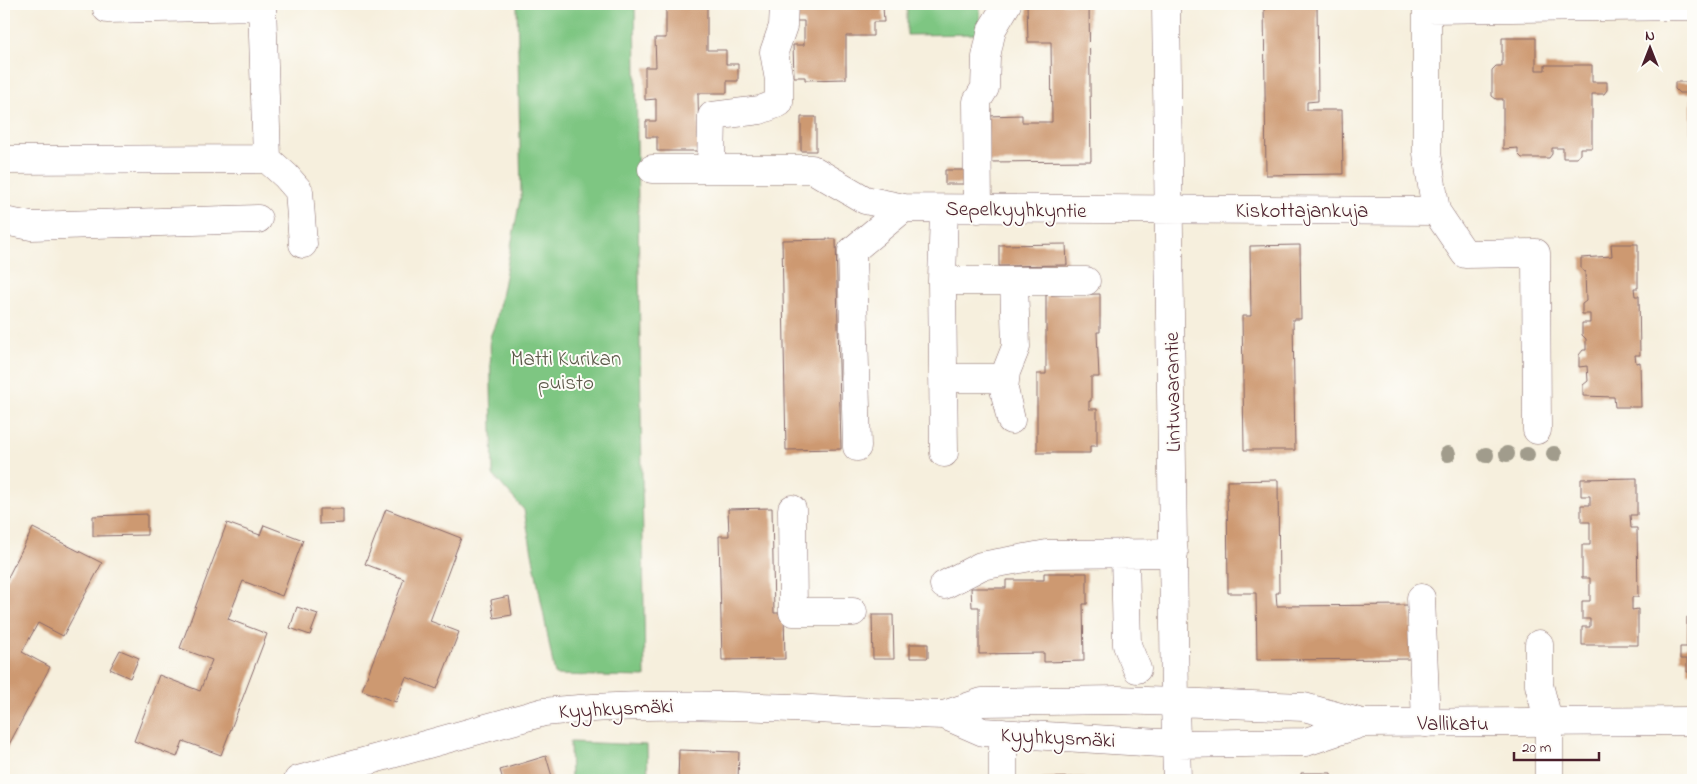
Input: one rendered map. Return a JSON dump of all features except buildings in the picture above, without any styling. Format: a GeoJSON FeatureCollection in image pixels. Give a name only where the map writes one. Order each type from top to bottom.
{"type":"FeatureCollection","features":[{"type":"Feature","properties":{"kind":"street"},"geometry":{"type":"LineString","coordinates":[[711,169],[712,116],[760,110],[779,103],[774,52],[782,26],[784,4]]}},
{"type":"Feature","properties":{"kind":"street"},"geometry":{"type":"LineString","coordinates":[[978,209],[977,101],[985,88],[986,57],[992,29],[1007,4]]}},
{"type":"Feature","properties":{"kind":"street","name":"Lintuvaarantie"},"geometry":{"type":"LineString","coordinates":[[1166,4],[1177,780]]}},
{"type":"Feature","properties":{"kind":"street"},"geometry":{"type":"LineString","coordinates":[[107,9],[262,5],[266,159]]}},
{"type":"Feature","properties":{"kind":"street"},"geometry":{"type":"LineString","coordinates":[[1537,430],[1536,253],[1465,254],[1436,211],[1427,152],[1427,6],[1693,6]]}},
{"type":"Feature","properties":{"kind":"street"},"geometry":{"type":"LineString","coordinates":[[4,160],[266,159],[286,176],[299,191],[303,244]]}},
{"type":"Feature","properties":{"kind":"street","name":"Sepelkyyhkyntie"},"geometry":{"type":"LineString","coordinates":[[652,169],[812,169],[865,200],[904,208],[1168,210]]}},
{"type":"Feature","properties":{"kind":"street"},"geometry":{"type":"LineString","coordinates":[[857,447],[852,251],[904,208]]}},
{"type":"Feature","properties":{"kind":"street"},"geometry":{"type":"LineString","coordinates":[[944,209],[942,281],[944,453]]}},
{"type":"Feature","properties":{"kind":"street","name":"Kiskottajankuja"},"geometry":{"type":"LineString","coordinates":[[1168,210],[1436,211]]}},
{"type":"Feature","properties":{"kind":"street"},"geometry":{"type":"LineString","coordinates":[[4,221],[30,226],[258,219]]}},
{"type":"Feature","properties":{"kind":"street"},"geometry":{"type":"LineString","coordinates":[[942,281],[1086,281]]}},
{"type":"Feature","properties":{"kind":"street"},"geometry":{"type":"LineString","coordinates":[[1012,420],[1004,389],[1005,378],[1016,347],[1014,281]]}},
{"type":"Feature","properties":{"kind":"street"},"geometry":{"type":"LineString","coordinates":[[943,378],[1005,378]]}},
{"type":"Feature","properties":{"kind":"street"},"geometry":{"type":"LineString","coordinates":[[792,508],[793,612],[853,612]]}},
{"type":"Feature","properties":{"kind":"street"},"geometry":{"type":"LineString","coordinates":[[1125,553],[1127,645],[1137,669]]}},
{"type":"Feature","properties":{"kind":"street"},"geometry":{"type":"LineString","coordinates":[[944,585],[981,566],[1047,554],[1174,553]]}},
{"type":"Feature","properties":{"kind":"street"},"geometry":{"type":"LineString","coordinates":[[1421,598],[1426,723]]}},
{"type":"Feature","properties":{"kind":"street"},"geometry":{"type":"LineString","coordinates":[[1539,644],[1539,685],[1549,724],[1549,780]]}},
{"type":"Feature","properties":{"kind":"street","name":"Kyyhkysmäki"},"geometry":{"type":"LineString","coordinates":[[298,780],[544,712],[579,708],[700,705],[944,714],[982,702],[1118,700],[1176,702]]}},
{"type":"Feature","properties":{"kind":"street","name":"Vallikatu"},"geometry":{"type":"LineString","coordinates":[[1176,702],[1304,707],[1362,724]]}},
{"type":"Feature","properties":{"kind":"street","name":"Kyyhkysmäki"},"geometry":{"type":"LineString","coordinates":[[944,714],[983,732],[1177,744]]}},
{"type":"Feature","properties":{"kind":"street","name":"Vallikatu"},"geometry":{"type":"LineString","coordinates":[[1177,744],[1306,742],[1362,724],[1549,724],[1693,721]]}},
{"type":"Feature","properties":{"kind":"street"},"geometry":{"type":"LineString","coordinates":[[1003,733],[1003,780]]}},
{"type":"Feature","properties":{"kind":"green space","name":"Matti Kurikan puisto"},"geometry":{"type":"Polygon","coordinates":[[[517,4],[635,4],[645,677],[555,675],[524,510],[493,475],[490,337],[496,322],[521,195],[517,4]]]}},
{"type":"Feature","properties":{"kind":"green space"},"geometry":{"type":"Polygon","coordinates":[[[907,4],[980,4],[980,34],[907,35],[907,4]]]}},
{"type":"Feature","properties":{"kind":"green space"},"geometry":{"type":"Polygon","coordinates":[[[570,742],[647,745],[648,780],[571,780],[570,742]]]}}]}
